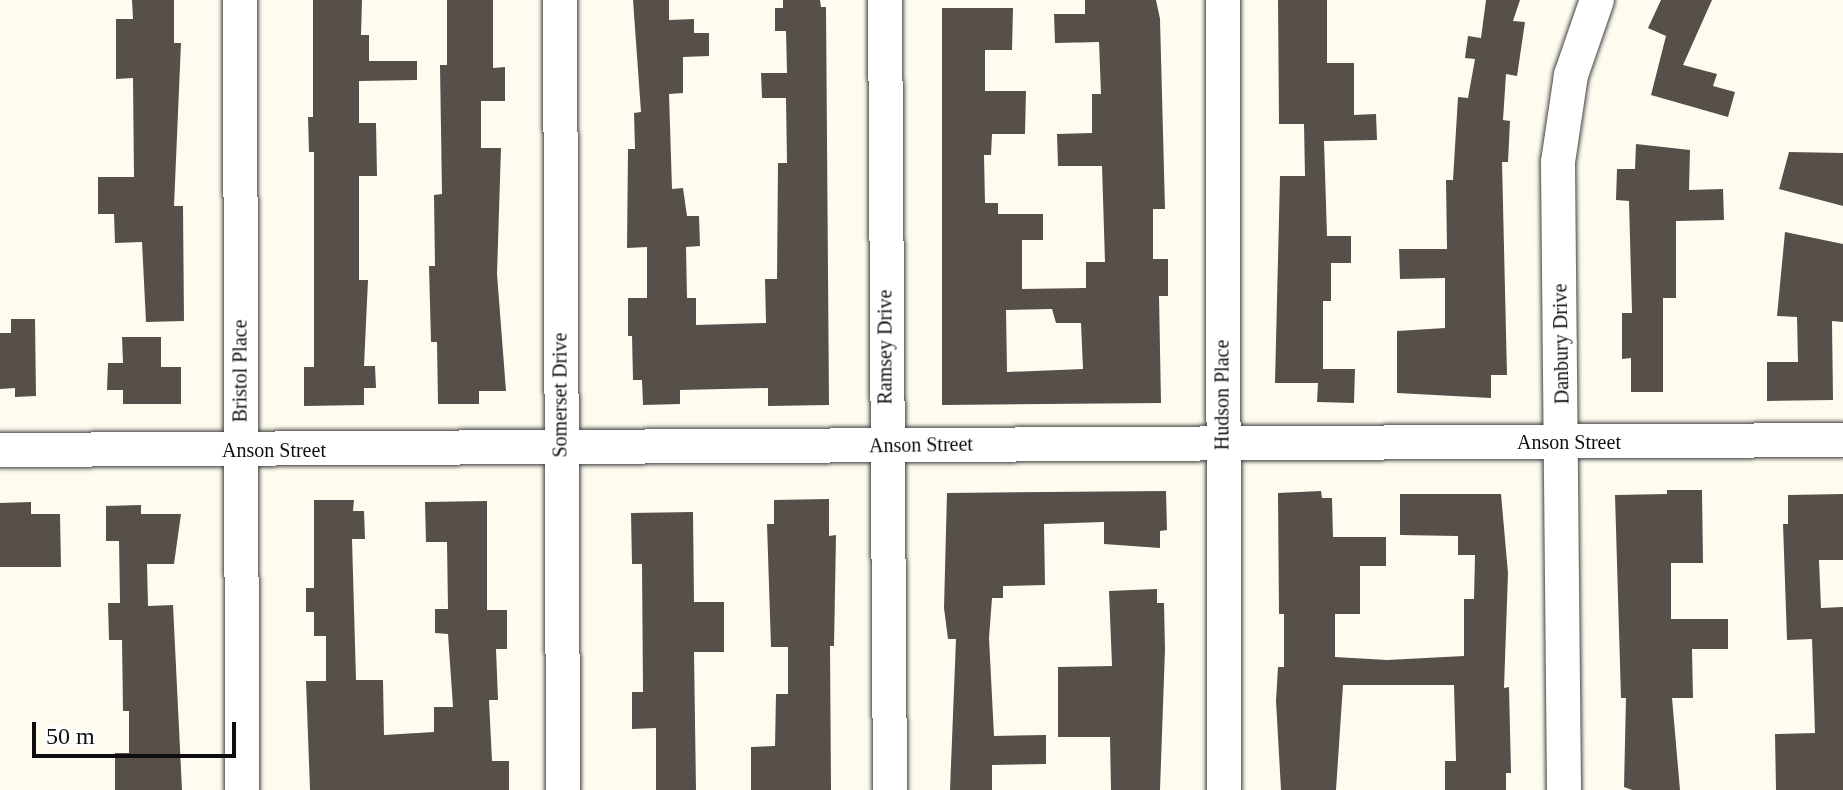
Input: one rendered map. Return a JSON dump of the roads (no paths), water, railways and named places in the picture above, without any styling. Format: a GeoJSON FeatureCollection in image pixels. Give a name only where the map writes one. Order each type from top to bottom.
{"type":"FeatureCollection","features":[{"type":"Feature","properties":{"kind":"street","name":"Bristol Place"},"geometry":{"type":"LineString","coordinates":[[240,0],[242,790]]}},
{"type":"Feature","properties":{"kind":"street","name":"Somerset Drive"},"geometry":{"type":"LineString","coordinates":[[560,0],[563,790]]}},
{"type":"Feature","properties":{"kind":"street","name":"Ramsey Drive"},"geometry":{"type":"LineString","coordinates":[[885,0],[885,445],[890,790]]}},
{"type":"Feature","properties":{"kind":"street","name":"Hudson Place"},"geometry":{"type":"LineString","coordinates":[[1223,0],[1224,790]]}},
{"type":"Feature","properties":{"kind":"street","name":"Danbury Drive"},"geometry":{"type":"LineString","coordinates":[[1564,790],[1558,162],[1571,75],[1597,0]]}},
{"type":"Feature","properties":{"kind":"street","name":"Anson Street"},"geometry":{"type":"LineString","coordinates":[[0,450],[560,450],[1222,442],[1843,440]]}}]}
